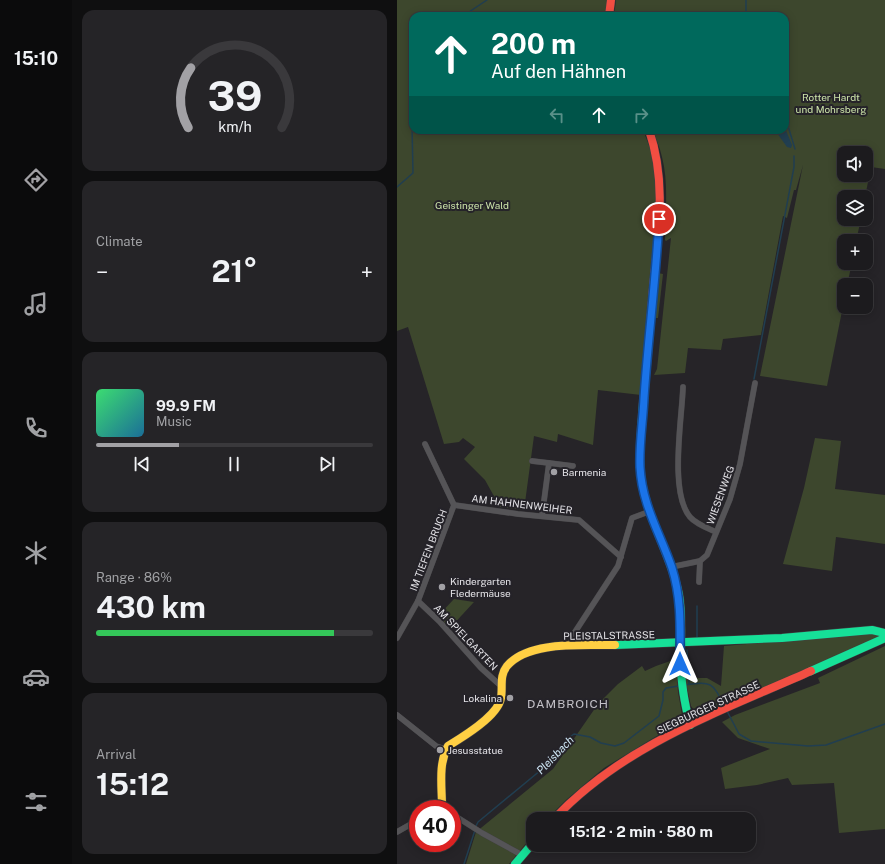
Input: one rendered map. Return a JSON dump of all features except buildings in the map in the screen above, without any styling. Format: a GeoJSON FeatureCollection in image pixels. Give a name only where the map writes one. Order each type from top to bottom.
{"type":"FeatureCollection","features":[{"type":"Feature","properties":{"kind":"street"},"geometry":{"type":"LineString","coordinates":[[610,12],[611,0]]}},
{"type":"Feature","properties":{"kind":"street"},"geometry":{"type":"LineString","coordinates":[[650,134],[659,165],[661,199],[640,448],[640,468],[642,490],[648,512],[671,567],[677,587],[680,605],[680,676],[682,692],[690,725]]}},
{"type":"Feature","properties":{"kind":"street","name":"WIESENWEG"},"geometry":{"type":"LineString","coordinates":[[699,582],[700,562],[707,554],[730,499],[740,464],[755,383]]}},
{"type":"Feature","properties":{"kind":"street"},"geometry":{"type":"LineString","coordinates":[[683,387],[678,449],[678,480],[680,494],[689,516],[698,524],[716,532]]}},
{"type":"Feature","properties":{"kind":"street","name":"IM TIEFEN BRUCH"},"geometry":{"type":"LineString","coordinates":[[397,638],[418,601],[454,505],[425,444]]}},
{"type":"Feature","properties":{"kind":"street"},"geometry":{"type":"LineString","coordinates":[[532,461],[573,466]]}},
{"type":"Feature","properties":{"kind":"street"},"geometry":{"type":"LineString","coordinates":[[542,516],[549,464]]}},
{"type":"Feature","properties":{"kind":"street","name":"AM HAHNENWEIHER"},"geometry":{"type":"LineString","coordinates":[[454,505],[518,514],[579,520],[621,557]]}},
{"type":"Feature","properties":{"kind":"street"},"geometry":{"type":"LineString","coordinates":[[570,646],[573,636],[618,566],[632,518],[648,512]]}},
{"type":"Feature","properties":{"kind":"street"},"geometry":{"type":"LineString","coordinates":[[671,567],[700,562]]}},
{"type":"Feature","properties":{"kind":"street","name":"AM SPIELGARTEN"},"geometry":{"type":"LineString","coordinates":[[418,601],[439,620],[481,668],[501,686]]}},
{"type":"Feature","properties":{"kind":"street","name":"PLEISTALSTRASSE"},"geometry":{"type":"LineString","coordinates":[[445,749],[476,729],[499,706],[504,670],[511,661],[522,655],[551,647],[644,645],[782,638],[872,630],[885,633]]}},
{"type":"Feature","properties":{"kind":"street","name":"SIEGBURGER STRASSE"},"geometry":{"type":"LineString","coordinates":[[561,812],[607,773],[646,747],[690,725],[885,638]]}},
{"type":"Feature","properties":{"kind":"street"},"geometry":{"type":"LineString","coordinates":[[397,716],[436,746],[445,749],[442,770],[441,800]]}},
{"type":"Feature","properties":{"kind":"street"},"geometry":{"type":"LineString","coordinates":[[461,820],[522,855]]}},
{"type":"Feature","properties":{"kind":"street"},"geometry":{"type":"LineString","coordinates":[[397,832],[409,825]]}},
{"type":"Feature","properties":{"kind":"street"},"geometry":{"type":"LineString","coordinates":[[515,864],[526,851]]}},
{"type":"Feature","properties":{"kind":"green space","name":"Geistinger Wald"},"geometry":{"type":"Polygon","coordinates":[[[397,0],[607,0],[606,12],[409,12],[409,134],[645,134],[650,148],[657,178],[657,206],[646,338],[641,373],[641,395],[598,390],[593,445],[558,434],[557,442],[534,436],[524,510],[500,507],[485,480],[464,459],[475,447],[463,438],[459,442],[444,444],[408,327],[397,331],[397,0]]]}},
{"type":"Feature","properties":{"kind":"green space","name":"Rotter Hardt und Mohrsberg"},"geometry":{"type":"Polygon","coordinates":[[[616,0],[885,0],[885,169],[873,167],[873,146],[837,146],[837,182],[868,182],[866,190],[837,190],[837,226],[859,226],[858,234],[837,234],[837,270],[850,270],[849,278],[837,278],[837,314],[841,314],[827,386],[760,376],[803,165],[796,190],[794,190],[787,218],[783,216],[761,335],[723,339],[721,350],[688,348],[685,373],[654,375],[657,369],[671,238],[666,241],[665,240],[666,199],[664,167],[654,134],[789,134],[789,12],[614,12],[616,0]]]}},
{"type":"Feature","properties":{"kind":"green space"},"geometry":{"type":"Polygon","coordinates":[[[658,273],[663,274],[658,318],[654,318],[658,273]]]}},
{"type":"Feature","properties":{"kind":"green space"},"geometry":{"type":"Polygon","coordinates":[[[815,438],[841,441],[835,489],[885,495],[885,544],[836,537],[832,571],[783,564],[804,488],[815,438]]]}},
{"type":"Feature","properties":{"kind":"green space"},"geometry":{"type":"Polygon","coordinates":[[[454,599],[474,602],[450,628],[438,616],[454,599]]]}},
{"type":"Feature","properties":{"kind":"green space"},"geometry":{"type":"Polygon","coordinates":[[[879,632],[881,637],[706,713],[703,710],[694,710],[691,706],[685,678],[707,678],[721,686],[724,646],[879,632]]]}},
{"type":"Feature","properties":{"kind":"green space"},"geometry":{"type":"Polygon","coordinates":[[[885,646],[885,829],[839,833],[834,783],[792,785],[788,778],[757,785],[725,789],[721,768],[770,749],[738,738],[722,722],[735,715],[820,683],[818,678],[885,646]]]}},
{"type":"Feature","properties":{"kind":"green space"},"geometry":{"type":"Polygon","coordinates":[[[676,659],[678,692],[683,720],[604,768],[554,812],[526,812],[526,843],[509,864],[466,864],[476,832],[553,769],[598,704],[618,684],[642,666],[645,671],[676,659]]]}},
{"type":"Feature","properties":{"kind":"water"},"geometry":{"type":"Polygon","coordinates":[[[778,134],[787,134],[792,145],[791,148],[787,147],[778,134]]]}},
{"type":"Feature","properties":{"kind":"waterway"},"geometry":{"type":"LineString","coordinates":[[469,12],[487,0]]}},
{"type":"Feature","properties":{"kind":"waterway"},"geometry":{"type":"LineString","coordinates":[[746,0],[746,12]]}},
{"type":"Feature","properties":{"kind":"waterway"},"geometry":{"type":"LineString","coordinates":[[789,129],[795,149]]}},
{"type":"Feature","properties":{"kind":"waterway"},"geometry":{"type":"LineString","coordinates":[[397,187],[413,173],[412,134]]}},
{"type":"Feature","properties":{"kind":"waterway"},"geometry":{"type":"LineString","coordinates":[[754,379],[794,167],[794,156]]}},
{"type":"Feature","properties":{"kind":"waterway"},"geometry":{"type":"LineString","coordinates":[[697,606],[697,638]]}},
{"type":"Feature","properties":{"kind":"waterway"},"geometry":{"type":"LineString","coordinates":[[687,650],[689,684]]}},
{"type":"Feature","properties":{"kind":"waterway","name":"Pleisbach"},"geometry":{"type":"LineString","coordinates":[[685,685],[701,683],[710,685],[717,692],[724,706]]}},
{"type":"Feature","properties":{"kind":"waterway","name":"Pleisbach"},"geometry":{"type":"LineString","coordinates":[[476,826],[478,822],[547,765],[568,738],[574,734],[590,737],[601,743],[615,746],[624,743],[659,716],[663,700],[663,692],[666,688],[679,686]]}},
{"type":"Feature","properties":{"kind":"waterway","name":"Pleisbach"},"geometry":{"type":"LineString","coordinates":[[727,711],[739,734],[751,741],[808,746],[826,745],[885,724]]}},
{"type":"Feature","properties":{"kind":"waterway","name":"Pleisbach"},"geometry":{"type":"LineString","coordinates":[[464,864],[475,830]]}},
{"type":"Feature","properties":{"kind":"traffic: fast"},"geometry":{"type":"LineString","coordinates":[[643,404],[640,440],[641,476],[650,512],[673,571],[679,595],[681,612],[682,680],[690,725]]}},
{"type":"Feature","properties":{"kind":"traffic: fast"},"geometry":{"type":"LineString","coordinates":[[615,645],[782,638],[872,630],[885,633]]}},
{"type":"Feature","properties":{"kind":"traffic: fast"},"geometry":{"type":"LineString","coordinates":[[811,671],[885,638]]}},
{"type":"Feature","properties":{"kind":"traffic: fast"},"geometry":{"type":"LineString","coordinates":[[515,864],[526,851]]}},
{"type":"Feature","properties":{"kind":"traffic: slow"},"geometry":{"type":"LineString","coordinates":[[442,800],[442,768],[448,746],[479,725],[494,712],[501,698],[502,678],[507,666],[517,658],[529,652],[543,648],[573,645],[615,645]]}},
{"type":"Feature","properties":{"kind":"traffic: jam"},"geometry":{"type":"LineString","coordinates":[[610,12],[611,0]]}},
{"type":"Feature","properties":{"kind":"traffic: jam"},"geometry":{"type":"LineString","coordinates":[[643,404],[660,208],[658,169],[655,150],[650,134]]}},
{"type":"Feature","properties":{"kind":"traffic: jam"},"geometry":{"type":"LineString","coordinates":[[561,812],[581,793],[611,770],[642,750],[708,716],[811,671]]}},
{"type":"Feature","properties":{"kind":"place","name":"Barmenia"},"geometry":{"type":"Point","coordinates":[554,472]}},
{"type":"Feature","properties":{"kind":"place","name":"Kindergarten Fledermäuse"},"geometry":{"type":"Point","coordinates":[442,587]}},
{"type":"Feature","properties":{"kind":"place","name":"Lokalina"},"geometry":{"type":"Point","coordinates":[510,698]}},
{"type":"Feature","properties":{"kind":"place","name":"Jesusstatue"},"geometry":{"type":"Point","coordinates":[440,750]}},
{"type":"Feature","properties":{"kind":"district","name":"DAMBROICH"},"geometry":{"type":"Point","coordinates":[568,704]}},
{"type":"Feature","properties":{"kind":"route"},"geometry":{"type":"LineString","coordinates":[[659,219],[649,348],[645,372],[640,468],[642,490],[648,512],[671,567],[677,587],[681,620],[680,664]]}}]}
